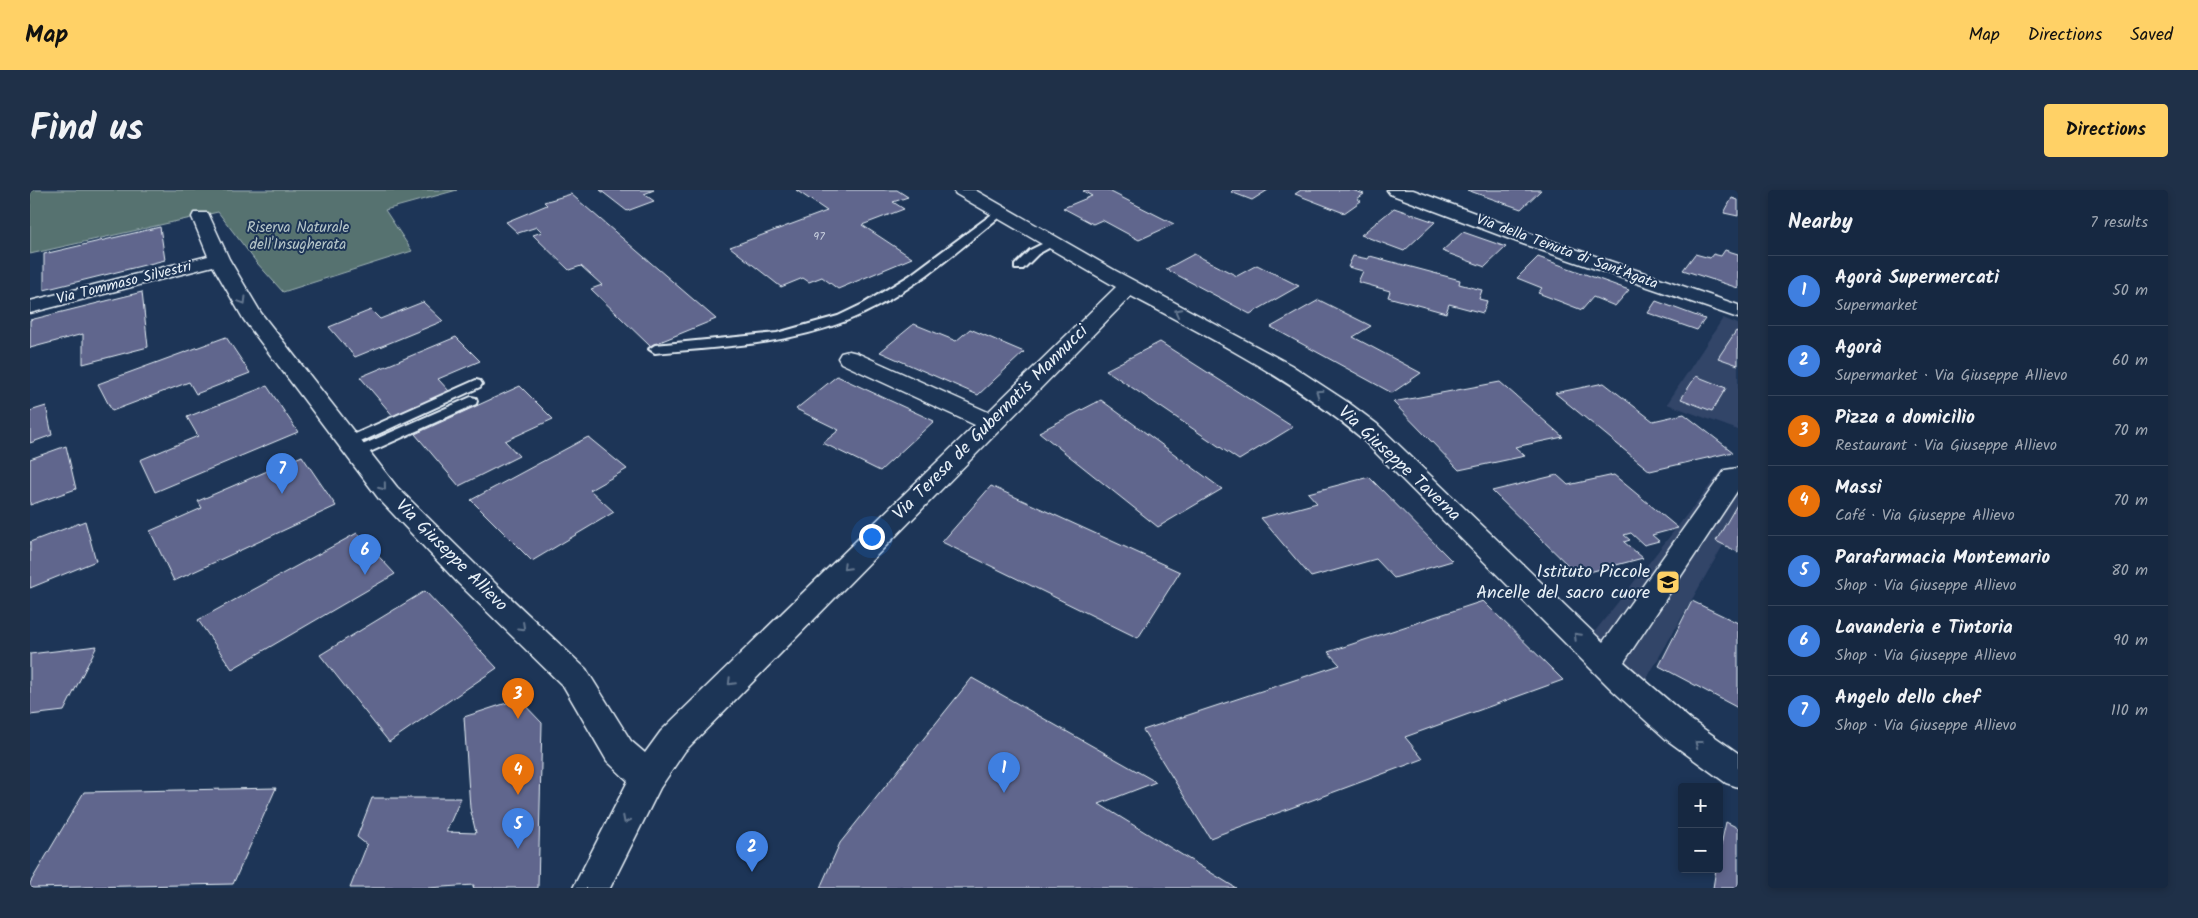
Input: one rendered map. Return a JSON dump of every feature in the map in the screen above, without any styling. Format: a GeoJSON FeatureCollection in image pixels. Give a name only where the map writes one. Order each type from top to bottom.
{"type":"FeatureCollection","features":[{"type":"Feature","properties":{"kind":"street","name":"Via Giuseppe Taverna"},"geometry":{"type":"LineString","coordinates":[[962,190],[1129,286],[1266,360],[1352,417],[1605,664],[1673,725],[1738,772]]}},
{"type":"Feature","properties":{"kind":"street","name":"Via della Tenuta di Sant'Agata"},"geometry":{"type":"LineString","coordinates":[[1396,190],[1530,240],[1738,312]]}},
{"type":"Feature","properties":{"kind":"street","name":"Via Giuseppe Allievo"},"geometry":{"type":"LineString","coordinates":[[202,217],[219,259],[252,315],[388,493],[468,575],[575,678],[619,751],[648,777]]}},
{"type":"Feature","properties":{"kind":"street","name":"Via Tommaso Silvestri"},"geometry":{"type":"LineString","coordinates":[[30,307],[219,259]]}},
{"type":"Feature","properties":{"kind":"street","name":"Via Teresa de Gubernatis Mannucci"},"geometry":{"type":"LineString","coordinates":[[648,777],[660,757],[690,722],[1129,286]]}},
{"type":"Feature","properties":{"kind":"street"},"geometry":{"type":"LineString","coordinates":[[849,358],[990,422]]}},
{"type":"Feature","properties":{"kind":"street"},"geometry":{"type":"LineString","coordinates":[[1605,664],[1734,476]]}},
{"type":"Feature","properties":{"kind":"street"},"geometry":{"type":"LineString","coordinates":[[591,888],[648,777]]}},
{"type":"Feature","properties":{"kind":"lane"},"geometry":{"type":"LineString","coordinates":[[655,348],[773,337],[832,322],[866,308],[896,290],[999,212]]}},
{"type":"Feature","properties":{"kind":"lane"},"geometry":{"type":"LineString","coordinates":[[1019,267],[1034,252],[1052,242]]}},
{"type":"Feature","properties":{"kind":"lane"},"geometry":{"type":"LineString","coordinates":[[353,448],[476,384]]}},
{"type":"Feature","properties":{"kind":"lane"},"geometry":{"type":"LineString","coordinates":[[353,448],[471,401]]}},
{"type":"Feature","properties":{"kind":"shaded area"},"geometry":{"type":"Polygon","coordinates":[[[1723,318],[1738,324],[1738,430],[1667,404],[1723,318]]]}},
{"type":"Feature","properties":{"kind":"shaded area","name":"Istituto Piccole Ancelle del sacro cuore"},"geometry":{"type":"Polygon","coordinates":[[[1738,469],[1738,519],[1646,680],[1585,644],[1722,470],[1734,475],[1738,469]]]}},
{"type":"Feature","properties":{"kind":"green space","name":"Riserva Naturale dell'Insugherata"},"geometry":{"type":"Polygon","coordinates":[[[30,190],[457,190],[385,210],[412,251],[283,292],[257,263],[218,212],[30,254],[30,190]]]}},
{"type":"Feature","properties":{"kind":"building"},"geometry":{"type":"Polygon","coordinates":[[[600,190],[654,190],[644,194],[654,201],[627,211],[600,190]]]}},
{"type":"Feature","properties":{"kind":"building"},"geometry":{"type":"Polygon","coordinates":[[[796,190],[897,190],[908,197],[893,202],[904,209],[862,225],[912,258],[838,289],[822,277],[809,282],[803,278],[781,287],[730,247],[827,211],[796,190]]]}},
{"type":"Feature","properties":{"kind":"building"},"geometry":{"type":"Polygon","coordinates":[[[1107,190],[1174,224],[1139,240],[1102,220],[1093,224],[1063,208],[1092,196],[1083,191],[1107,190]]]}},
{"type":"Feature","properties":{"kind":"building"},"geometry":{"type":"Polygon","coordinates":[[[1233,190],[1268,190],[1252,200],[1231,192],[1233,190]]]}},
{"type":"Feature","properties":{"kind":"building"},"geometry":{"type":"Polygon","coordinates":[[[1301,190],[1352,190],[1364,194],[1357,199],[1361,201],[1344,213],[1295,194],[1301,190]]]}},
{"type":"Feature","properties":{"kind":"building"},"geometry":{"type":"Polygon","coordinates":[[[1467,190],[1541,190],[1521,209],[1467,190]]]}},
{"type":"Feature","properties":{"kind":"building"},"geometry":{"type":"Polygon","coordinates":[[[571,194],[716,319],[650,346],[591,289],[602,285],[581,266],[569,270],[533,235],[542,232],[537,227],[518,233],[506,222],[547,205],[544,202],[571,194]]]}},
{"type":"Feature","properties":{"kind":"building"},"geometry":{"type":"Polygon","coordinates":[[[1732,198],[1738,200],[1738,216],[1724,213],[1732,198]]]}},
{"type":"Feature","properties":{"kind":"building"},"geometry":{"type":"Polygon","coordinates":[[[1394,208],[1435,222],[1404,251],[1361,235],[1394,208]]]}},
{"type":"Feature","properties":{"kind":"building"},"geometry":{"type":"Polygon","coordinates":[[[160,227],[165,260],[44,290],[44,254],[160,227]]]}},
{"type":"Feature","properties":{"kind":"building"},"geometry":{"type":"Polygon","coordinates":[[[1463,232],[1506,247],[1485,267],[1442,251],[1463,232]]]}},
{"type":"Feature","properties":{"kind":"building"},"geometry":{"type":"Polygon","coordinates":[[[1725,250],[1738,254],[1738,288],[1683,270],[1695,254],[1710,258],[1713,254],[1721,256],[1725,250]]]}},
{"type":"Feature","properties":{"kind":"building"},"geometry":{"type":"Polygon","coordinates":[[[1194,254],[1237,276],[1257,265],[1299,286],[1250,314],[1166,269],[1194,254]]]}},
{"type":"Feature","properties":{"kind":"building"},"geometry":{"type":"Polygon","coordinates":[[[1353,256],[1368,259],[1370,256],[1460,280],[1459,284],[1482,290],[1479,299],[1487,301],[1483,313],[1449,304],[1446,313],[1388,297],[1390,291],[1358,282],[1363,271],[1348,267],[1353,256]]]}},
{"type":"Feature","properties":{"kind":"building"},"geometry":{"type":"Polygon","coordinates":[[[1538,257],[1629,290],[1615,306],[1593,297],[1582,310],[1538,293],[1542,288],[1517,278],[1538,257]]]}},
{"type":"Feature","properties":{"kind":"building"},"geometry":{"type":"Polygon","coordinates":[[[142,292],[148,347],[83,364],[83,334],[30,348],[30,320],[142,292]]]}},
{"type":"Feature","properties":{"kind":"building"},"geometry":{"type":"Polygon","coordinates":[[[1319,300],[1371,326],[1353,337],[1421,373],[1392,393],[1271,327],[1319,300]]]}},
{"type":"Feature","properties":{"kind":"building"},"geometry":{"type":"Polygon","coordinates":[[[1656,301],[1705,319],[1697,330],[1648,313],[1656,301]]]}},
{"type":"Feature","properties":{"kind":"building"},"geometry":{"type":"Polygon","coordinates":[[[423,302],[443,321],[355,357],[329,327],[371,310],[380,319],[423,302]]]}},
{"type":"Feature","properties":{"kind":"building"},"geometry":{"type":"Polygon","coordinates":[[[914,324],[956,341],[970,329],[1024,352],[978,395],[880,352],[914,324]]]}},
{"type":"Feature","properties":{"kind":"building"},"geometry":{"type":"Polygon","coordinates":[[[1736,331],[1738,332],[1738,365],[1718,358],[1736,331]]]}},
{"type":"Feature","properties":{"kind":"building"},"geometry":{"type":"Polygon","coordinates":[[[226,337],[250,373],[196,394],[189,382],[112,411],[98,384],[226,337]]]}},
{"type":"Feature","properties":{"kind":"building"},"geometry":{"type":"Polygon","coordinates":[[[456,337],[480,361],[438,379],[450,392],[394,417],[360,377],[456,337]]]}},
{"type":"Feature","properties":{"kind":"building"},"geometry":{"type":"Polygon","coordinates":[[[1160,342],[1293,427],[1239,460],[1106,370],[1160,342]]]}},
{"type":"Feature","properties":{"kind":"building"},"geometry":{"type":"Polygon","coordinates":[[[837,376],[934,421],[880,471],[823,443],[839,430],[796,409],[837,376]]]}},
{"type":"Feature","properties":{"kind":"building"},"geometry":{"type":"Polygon","coordinates":[[[1696,376],[1726,388],[1712,411],[1681,399],[1696,376]]]}},
{"type":"Feature","properties":{"kind":"building"},"geometry":{"type":"Polygon","coordinates":[[[1500,382],[1563,437],[1515,447],[1525,456],[1459,470],[1393,402],[1500,382]]]}},
{"type":"Feature","properties":{"kind":"building"},"geometry":{"type":"Polygon","coordinates":[[[1604,383],[1653,421],[1684,414],[1733,452],[1650,471],[1555,393],[1604,383]]]}},
{"type":"Feature","properties":{"kind":"building"},"geometry":{"type":"Polygon","coordinates":[[[267,386],[298,432],[155,492],[140,460],[198,436],[187,417],[267,386]]]}},
{"type":"Feature","properties":{"kind":"building"},"geometry":{"type":"Polygon","coordinates":[[[520,386],[553,419],[505,441],[519,456],[459,486],[415,434],[520,386]]]}},
{"type":"Feature","properties":{"kind":"building"},"geometry":{"type":"Polygon","coordinates":[[[1101,400],[1222,489],[1158,527],[1039,432],[1101,400]]]}},
{"type":"Feature","properties":{"kind":"building"},"geometry":{"type":"Polygon","coordinates":[[[46,406],[52,435],[30,443],[30,411],[46,406]]]}},
{"type":"Feature","properties":{"kind":"building"},"geometry":{"type":"Polygon","coordinates":[[[588,437],[627,469],[590,490],[614,512],[532,561],[471,500],[588,437]]]}},
{"type":"Feature","properties":{"kind":"building"},"geometry":{"type":"Polygon","coordinates":[[[66,446],[76,489],[30,505],[30,459],[66,446]]]}},
{"type":"Feature","properties":{"kind":"building"},"geometry":{"type":"Polygon","coordinates":[[[302,456],[336,506],[174,581],[150,531],[202,508],[198,501],[302,456]]]}},
{"type":"Feature","properties":{"kind":"building"},"geometry":{"type":"Polygon","coordinates":[[[1557,475],[1568,485],[1614,475],[1678,528],[1652,535],[1659,541],[1644,545],[1631,533],[1624,535],[1630,540],[1624,542],[1643,558],[1578,575],[1492,491],[1557,475]]]}},
{"type":"Feature","properties":{"kind":"building"},"geometry":{"type":"Polygon","coordinates":[[[1369,477],[1452,561],[1394,578],[1376,559],[1311,577],[1261,518],[1317,503],[1308,493],[1369,477]]]}},
{"type":"Feature","properties":{"kind":"building"},"geometry":{"type":"Polygon","coordinates":[[[991,486],[1180,572],[1138,638],[942,542],[991,486]]]}},
{"type":"Feature","properties":{"kind":"building"},"geometry":{"type":"Polygon","coordinates":[[[1738,503],[1738,552],[1716,541],[1738,503]]]}},
{"type":"Feature","properties":{"kind":"building"},"geometry":{"type":"Polygon","coordinates":[[[85,521],[96,561],[30,588],[30,542],[85,521]]]}},
{"type":"Feature","properties":{"kind":"building"},"geometry":{"type":"Polygon","coordinates":[[[357,533],[395,574],[232,669],[198,620],[357,533]]]}},
{"type":"Feature","properties":{"kind":"building"},"geometry":{"type":"Polygon","coordinates":[[[425,591],[497,668],[389,742],[320,655],[425,591]]]}},
{"type":"Feature","properties":{"kind":"building"},"geometry":{"type":"Polygon","coordinates":[[[1483,601],[1563,680],[1405,737],[1423,759],[1210,838],[1143,730],[1340,665],[1328,652],[1483,601]]]}},
{"type":"Feature","properties":{"kind":"building"},"geometry":{"type":"Polygon","coordinates":[[[1692,601],[1738,623],[1738,708],[1659,666],[1692,601]]]}},
{"type":"Feature","properties":{"kind":"building"},"geometry":{"type":"Polygon","coordinates":[[[97,646],[64,711],[30,715],[30,654],[97,646]]]}},
{"type":"Feature","properties":{"kind":"building"},"geometry":{"type":"Polygon","coordinates":[[[972,678],[1156,782],[1099,804],[1236,888],[820,888],[840,843],[972,678]]]}},
{"type":"Feature","properties":{"kind":"building"},"geometry":{"type":"Polygon","coordinates":[[[519,699],[542,723],[538,888],[473,888],[474,885],[427,888],[350,888],[367,845],[357,837],[372,798],[461,798],[446,832],[476,833],[470,808],[464,717],[519,699]]]}},
{"type":"Feature","properties":{"kind":"building"},"geometry":{"type":"Polygon","coordinates":[[[276,788],[233,884],[30,888],[30,883],[84,792],[276,788]]]}},
{"type":"Feature","properties":{"kind":"building"},"geometry":{"type":"Polygon","coordinates":[[[1726,822],[1738,828],[1738,888],[1713,888],[1715,873],[1723,873],[1723,836],[1726,822]]]}},
{"type":"Feature","properties":{"kind":"place","name":"Angelo dello chef"},"geometry":{"type":"Point","coordinates":[282,494]}},
{"type":"Feature","properties":{"kind":"place","name":"Lavanderia e Tintoria"},"geometry":{"type":"Point","coordinates":[365,575]}},
{"type":"Feature","properties":{"kind":"place","name":"Istituto Piccole Ancelle del sacro cuore"},"geometry":{"type":"Point","coordinates":[1668,582]}},
{"type":"Feature","properties":{"kind":"place","name":"Pizza a domicilio"},"geometry":{"type":"Point","coordinates":[518,719]}},
{"type":"Feature","properties":{"kind":"place","name":"Agorà Supermercati"},"geometry":{"type":"Point","coordinates":[1004,793]}},
{"type":"Feature","properties":{"kind":"place","name":"Massi"},"geometry":{"type":"Point","coordinates":[518,795]}},
{"type":"Feature","properties":{"kind":"place","name":"Parafarmacia Montemario"},"geometry":{"type":"Point","coordinates":[518,849]}},
{"type":"Feature","properties":{"kind":"place","name":"Agorà"},"geometry":{"type":"Point","coordinates":[752,872]}}]}
